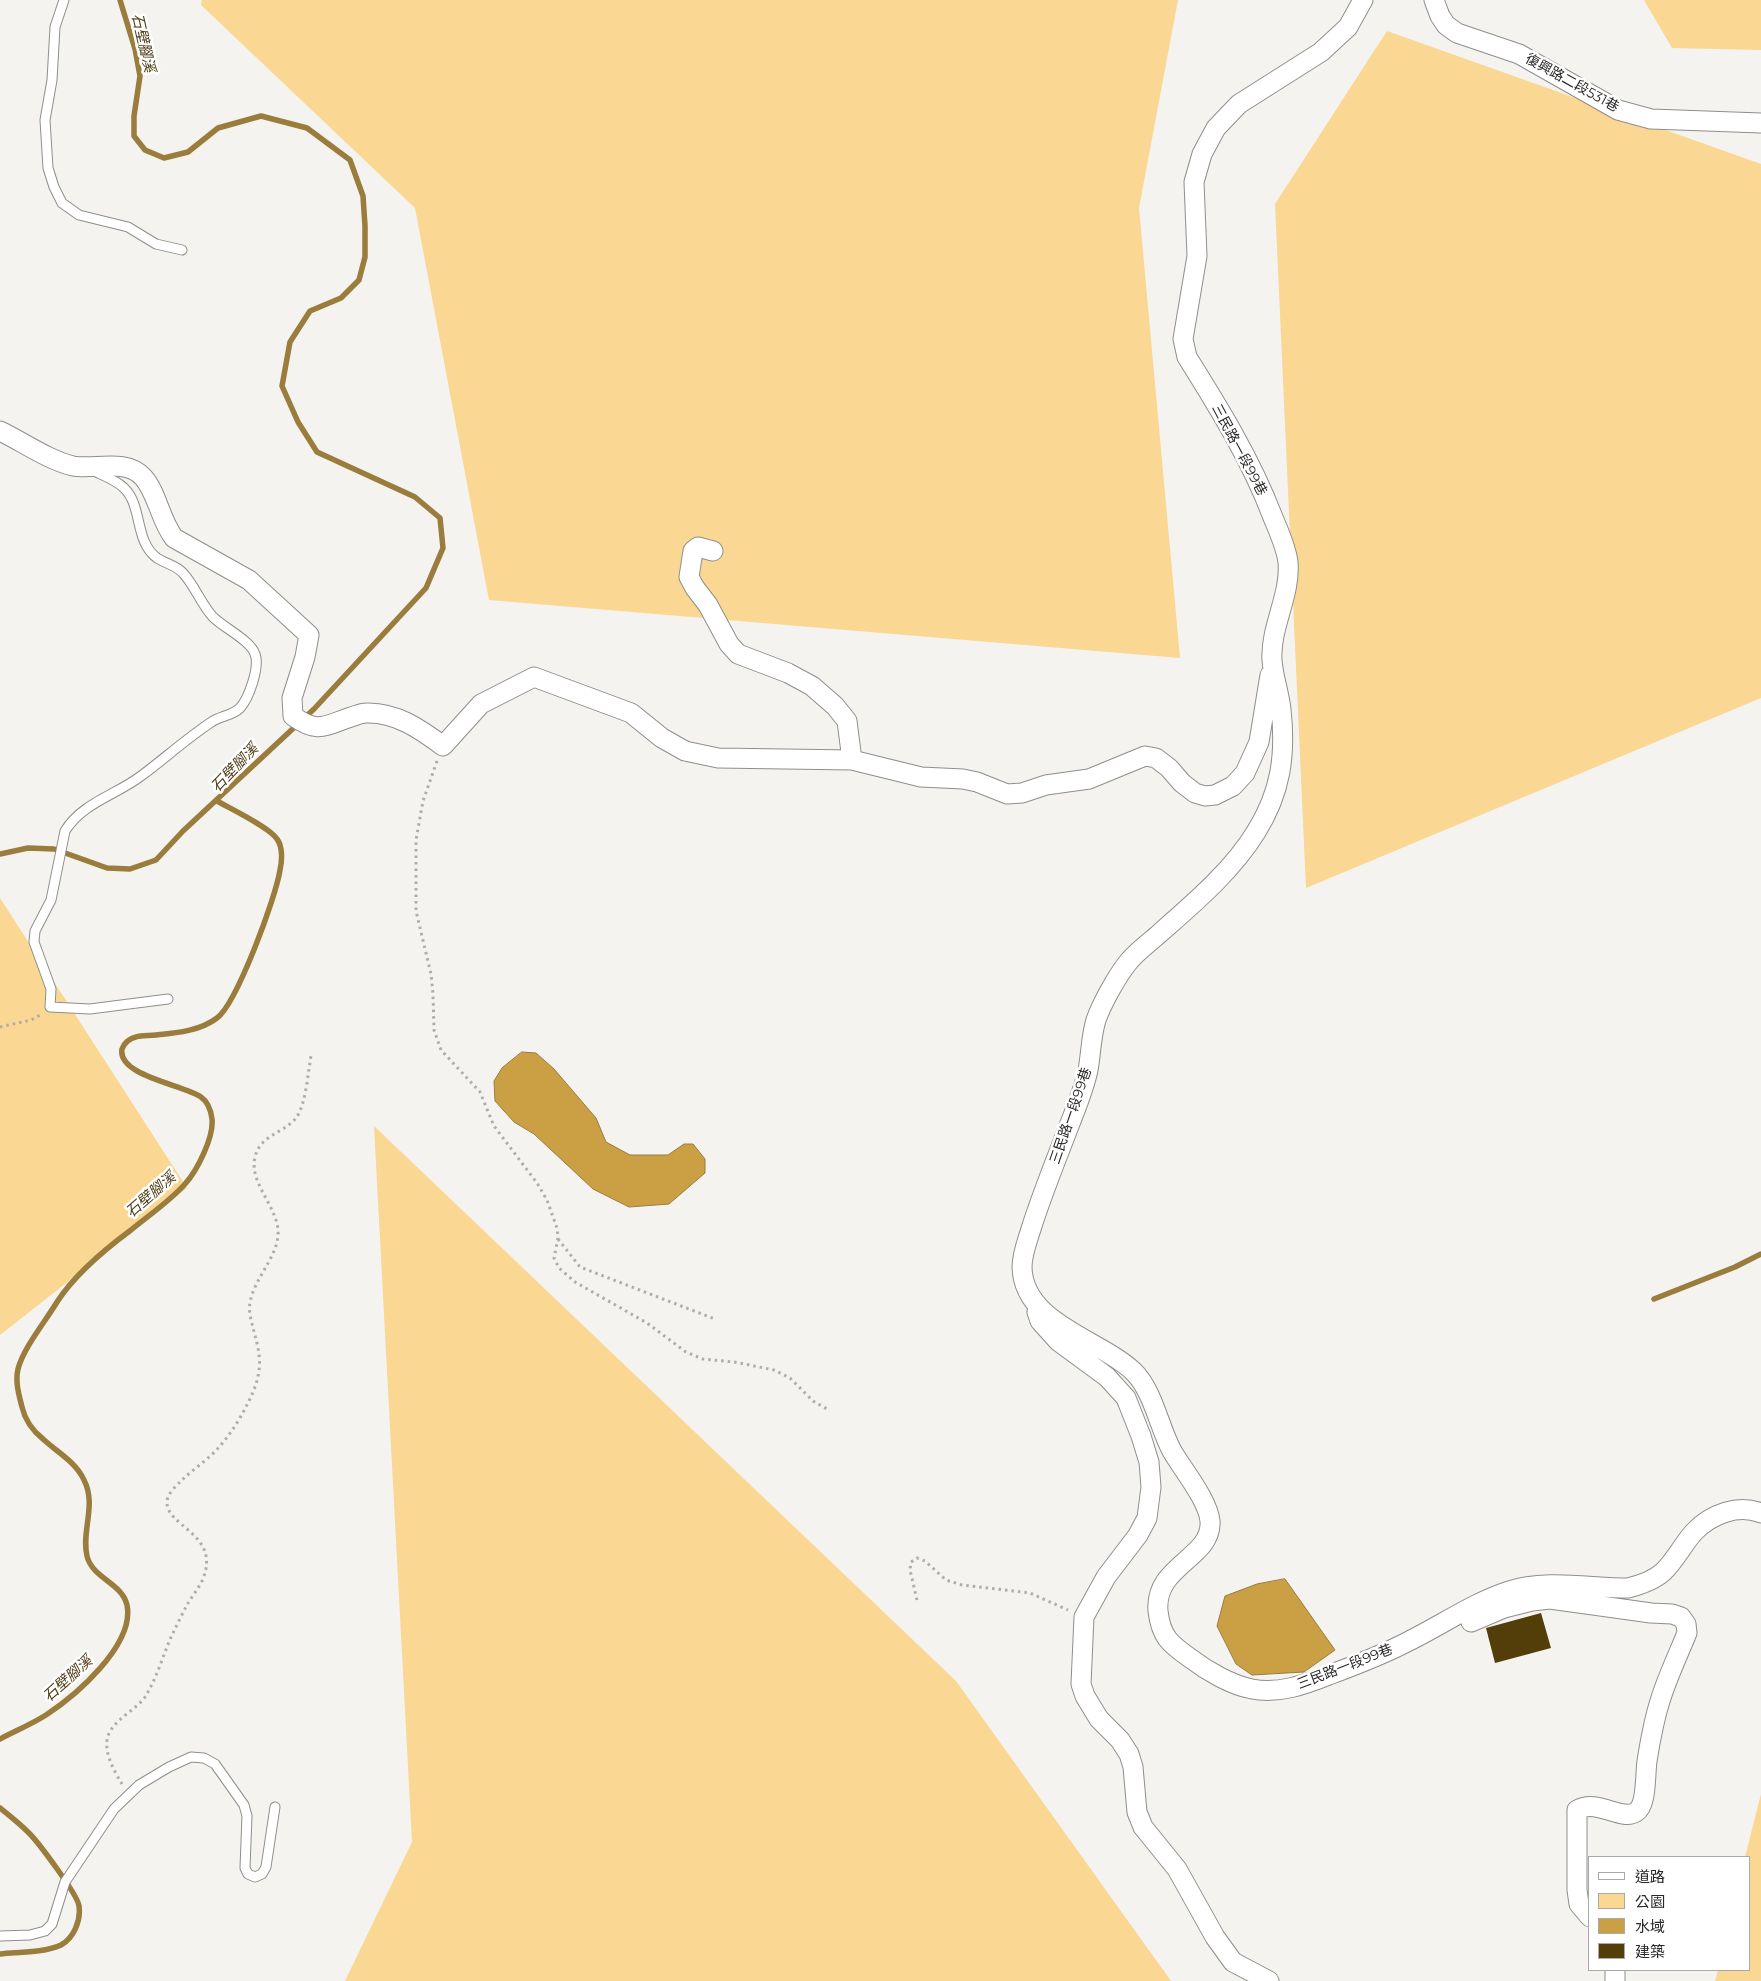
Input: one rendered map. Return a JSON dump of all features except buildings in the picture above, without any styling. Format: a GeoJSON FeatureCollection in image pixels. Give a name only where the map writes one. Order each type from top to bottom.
{"type":"FeatureCollection","features":[{"type":"Feature","properties":{"kind":"street","name":"三民路一段99巷"},"geometry":{"type":"LineString","coordinates":[[1363,0],[1348,27],[1321,52],[1239,104],[1216,128],[1202,154],[1194,182],[1196,256],[1183,338],[1187,357],[1259,480],[1284,544],[1288,564],[1286,586],[1273,638],[1272,662],[1281,705],[1284,753],[1276,795],[1255,834],[1232,864],[1193,903],[1129,961],[1110,991],[1096,1021],[1087,1075],[1021,1261],[1023,1282],[1032,1302],[1049,1316],[1136,1373],[1146,1388],[1171,1449],[1201,1499],[1210,1518],[1210,1528],[1206,1539],[1197,1551],[1162,1584],[1157,1603],[1160,1628],[1170,1644],[1206,1668],[1239,1686],[1256,1690],[1278,1691],[1303,1685],[1386,1652],[1506,1592],[1530,1586],[1628,1588],[1643,1584],[1662,1574],[1695,1532],[1714,1518],[1734,1509],[1751,1509],[1761,1513]]}},
{"type":"Feature","properties":{"kind":"street","name":"復興路二段531巷"},"geometry":{"type":"LineString","coordinates":[[1434,0],[1440,16],[1446,25],[1457,33],[1520,54],[1618,110],[1652,119],[1761,123]]}},
{"type":"Feature","properties":{"kind":"street"},"geometry":{"type":"LineString","coordinates":[[0,431],[52,458],[73,466],[112,466],[134,470],[142,476],[168,530],[174,538],[249,580],[309,635],[305,657],[292,698],[293,716],[306,725],[320,728],[364,713],[392,716],[415,726],[443,746],[482,704],[534,677],[631,713],[662,738],[685,751],[718,758],[852,760],[921,777],[963,779],[977,782],[1007,794],[1022,793],[1046,785],[1089,779],[1145,756],[1156,758],[1182,783],[1195,793],[1205,796],[1215,795],[1233,786],[1245,773],[1260,732],[1272,662]]}},
{"type":"Feature","properties":{"kind":"street"},"geometry":{"type":"LineString","coordinates":[[713,551],[698,547],[693,551],[689,577],[708,605],[729,644],[738,654],[788,673],[812,686],[835,706],[847,721],[852,760]]}},
{"type":"Feature","properties":{"kind":"street"},"geometry":{"type":"LineString","coordinates":[[1032,1302],[1040,1321],[1058,1341],[1107,1378],[1126,1398],[1142,1436],[1149,1462],[1151,1487],[1147,1518],[1138,1535],[1106,1577],[1084,1617],[1081,1684],[1085,1696],[1099,1719],[1120,1740],[1129,1754],[1137,1812],[1143,1827],[1177,1869],[1215,1937],[1233,1962],[1269,1981]]}},
{"type":"Feature","properties":{"kind":"street"},"geometry":{"type":"LineString","coordinates":[[1386,1652],[1417,1648],[1480,1617],[1504,1608],[1532,1601],[1550,1599],[1651,1613],[1672,1614],[1682,1617],[1686,1624],[1687,1633],[1660,1701],[1647,1761],[1643,1804],[1639,1811],[1632,1815],[1597,1806],[1584,1806],[1577,1810],[1577,1890],[1579,1904],[1588,1915]]}},
{"type":"Feature","properties":{"kind":"lane"},"geometry":{"type":"LineString","coordinates":[[64,0],[55,27],[52,80],[45,120],[48,168],[54,187],[62,203],[79,215],[128,227],[156,244],[182,250]]}},
{"type":"Feature","properties":{"kind":"lane"},"geometry":{"type":"LineString","coordinates":[[85,467],[124,488],[130,497],[144,541],[150,551],[184,573],[207,610],[250,647],[256,660],[252,685],[246,699],[234,713],[212,721],[140,777],[83,810],[71,821],[65,830],[51,900],[35,931],[34,942],[51,989],[50,1006],[90,1009],[168,1000]]}},
{"type":"Feature","properties":{"kind":"lane"},"geometry":{"type":"LineString","coordinates":[[0,1936],[30,1935],[45,1931],[52,1924],[65,1882],[114,1808],[139,1785],[169,1766],[191,1757],[204,1758],[214,1764],[244,1805],[247,1816],[245,1868],[248,1874],[255,1877],[262,1874],[266,1867],[275,1807]]}},
{"type":"Feature","properties":{"kind":"path"},"geometry":{"type":"LineString","coordinates":[[443,746],[423,801],[416,840],[416,911],[431,974],[434,1030],[441,1050],[480,1092],[494,1126],[537,1183],[547,1200],[557,1228],[558,1238],[554,1249],[554,1258],[559,1268],[575,1282],[647,1323],[686,1352],[703,1360],[734,1362],[774,1370],[790,1378],[813,1401],[827,1409]]}},
{"type":"Feature","properties":{"kind":"path"},"geometry":{"type":"LineString","coordinates":[[0,1026],[31,1020],[50,1006]]}},
{"type":"Feature","properties":{"kind":"path"},"geometry":{"type":"LineString","coordinates":[[128,1795],[112,1767],[107,1750],[107,1738],[112,1728],[137,1708],[146,1695],[172,1635],[186,1606],[202,1582],[207,1567],[206,1553],[200,1542],[168,1508],[167,1501],[171,1492],[182,1480],[219,1447],[240,1416],[258,1378],[260,1353],[249,1304],[254,1288],[278,1240],[278,1227],[272,1207],[254,1168],[255,1156],[271,1134],[297,1117],[302,1106],[311,1056]]}},
{"type":"Feature","properties":{"kind":"path"},"geometry":{"type":"LineString","coordinates":[[558,1238],[580,1267],[715,1319]]}},
{"type":"Feature","properties":{"kind":"path"},"geometry":{"type":"LineString","coordinates":[[916,1600],[910,1570],[911,1562],[917,1558],[924,1561],[946,1580],[962,1585],[1030,1593],[1084,1617]]}},
{"type":"Feature","properties":{"kind":"green space"},"geometry":{"type":"Polygon","coordinates":[[[202,0],[1178,0],[1139,208],[1180,658],[489,600],[415,208],[201,5],[202,0]]]}},
{"type":"Feature","properties":{"kind":"green space"},"geometry":{"type":"Polygon","coordinates":[[[1644,0],[1761,0],[1761,50],[1672,48],[1644,0]]]}},
{"type":"Feature","properties":{"kind":"green space"},"geometry":{"type":"Polygon","coordinates":[[[1387,31],[1761,164],[1761,698],[1306,888],[1275,204],[1387,31]]]}},
{"type":"Feature","properties":{"kind":"green space"},"geometry":{"type":"Polygon","coordinates":[[[0,898],[187,1188],[0,1335],[0,898]]]}},
{"type":"Feature","properties":{"kind":"green space"},"geometry":{"type":"Polygon","coordinates":[[[374,1126],[956,1681],[1171,1981],[345,1981],[412,1842],[374,1126]]]}},
{"type":"Feature","properties":{"kind":"green space"},"geometry":{"type":"Polygon","coordinates":[[[1761,1794],[1761,1981],[1715,1981],[1718,1971],[1751,1971],[1751,1856],[1745,1856],[1761,1794]]]}},
{"type":"Feature","properties":{"kind":"water"},"geometry":{"type":"Polygon","coordinates":[[[522,1052],[536,1053],[554,1069],[596,1118],[606,1142],[630,1155],[668,1155],[684,1144],[693,1144],[705,1159],[705,1173],[669,1204],[629,1207],[593,1189],[534,1134],[514,1122],[495,1101],[494,1081],[502,1068],[522,1052]]]}},
{"type":"Feature","properties":{"kind":"water"},"geometry":{"type":"Polygon","coordinates":[[[1285,1579],[1335,1650],[1304,1672],[1252,1675],[1236,1664],[1217,1626],[1225,1596],[1257,1584],[1285,1579]]]}},
{"type":"Feature","properties":{"kind":"waterway","name":"石壁腳溪"},"geometry":{"type":"LineString","coordinates":[[0,854],[28,848],[54,849],[107,868],[130,869],[156,860],[183,831],[314,709],[426,588],[443,548],[440,518],[415,497],[317,452],[298,422],[282,386],[290,342],[310,311],[341,298],[359,280],[365,257],[363,196],[350,160],[307,128],[261,116],[218,128],[188,152],[164,158],[145,150],[134,136],[134,116],[140,76],[135,49],[120,0]]}},
{"type":"Feature","properties":{"kind":"waterway","name":"石壁腳溪"},"geometry":{"type":"LineString","coordinates":[[0,1739],[46,1715],[86,1682],[113,1652],[122,1636],[127,1620],[127,1605],[124,1597],[95,1570],[87,1556],[86,1537],[89,1499],[88,1489],[84,1480],[76,1468],[39,1436],[30,1425],[23,1412],[17,1384],[17,1374],[30,1343],[72,1282],[100,1254],[179,1191],[195,1171],[208,1144],[212,1119],[206,1101],[193,1093],[141,1073],[130,1066],[123,1058],[122,1049],[129,1040],[134,1038],[188,1031],[203,1026],[217,1018],[235,992],[264,925],[277,883],[282,854],[280,846],[273,834],[217,801]]}},
{"type":"Feature","properties":{"kind":"waterway"},"geometry":{"type":"LineString","coordinates":[[1654,1299],[1735,1267],[1761,1254]]}},
{"type":"Feature","properties":{"kind":"waterway"},"geometry":{"type":"LineString","coordinates":[[0,1808],[34,1838],[72,1891],[79,1906],[78,1923],[66,1942],[54,1948],[39,1951],[0,1954]]}}]}
